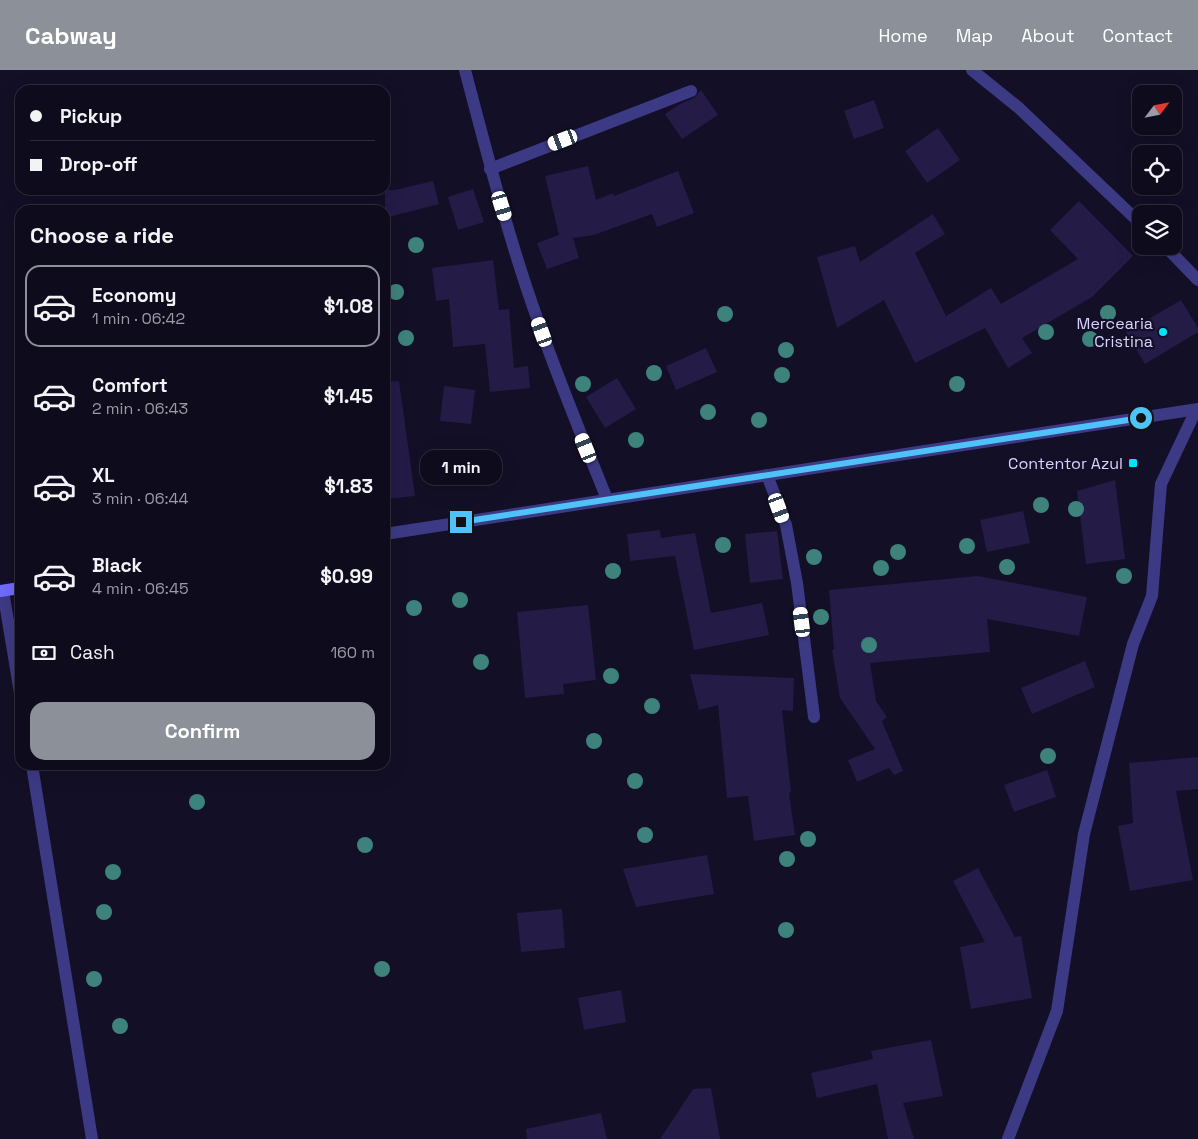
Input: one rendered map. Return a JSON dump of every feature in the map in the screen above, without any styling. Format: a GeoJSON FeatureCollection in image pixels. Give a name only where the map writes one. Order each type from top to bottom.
{"type":"FeatureCollection","features":[{"type":"Feature","properties":{"kind":"main road"},"geometry":{"type":"LineString","coordinates":[[2,591],[15,589]]}},
{"type":"Feature","properties":{"kind":"street"},"geometry":{"type":"LineString","coordinates":[[465,70],[490,168],[536,316],[607,499]]}},
{"type":"Feature","properties":{"kind":"street"},"geometry":{"type":"LineString","coordinates":[[972,70],[1019,108],[1132,215]]}},
{"type":"Feature","properties":{"kind":"street"},"geometry":{"type":"LineString","coordinates":[[490,168],[691,91]]}},
{"type":"Feature","properties":{"kind":"street"},"geometry":{"type":"LineString","coordinates":[[1174,255],[1198,280]]}},
{"type":"Feature","properties":{"kind":"street"},"geometry":{"type":"LineString","coordinates":[[390,533],[1197,409]]}},
{"type":"Feature","properties":{"kind":"street"},"geometry":{"type":"LineString","coordinates":[[1008,1139],[1057,1011],[1084,834],[1134,644],[1152,596],[1161,484],[1197,409]]}},
{"type":"Feature","properties":{"kind":"street"},"geometry":{"type":"LineString","coordinates":[[767,475],[788,535],[797,583],[814,717]]}},
{"type":"Feature","properties":{"kind":"street"},"geometry":{"type":"LineString","coordinates":[[2,591],[15,665]]}},
{"type":"Feature","properties":{"kind":"street"},"geometry":{"type":"LineString","coordinates":[[33,770],[92,1139]]}},
{"type":"Feature","properties":{"kind":"building"},"geometry":{"type":"Polygon","coordinates":[[[701,90],[718,115],[682,139],[665,114],[680,104],[694,98],[701,90]]]}},
{"type":"Feature","properties":{"kind":"building"},"geometry":{"type":"Polygon","coordinates":[[[874,100],[884,128],[854,139],[844,111],[874,100]]]}},
{"type":"Feature","properties":{"kind":"building"},"geometry":{"type":"Polygon","coordinates":[[[938,128],[960,160],[927,183],[905,151],[938,128]]]}},
{"type":"Feature","properties":{"kind":"building"},"geometry":{"type":"Polygon","coordinates":[[[588,166],[596,200],[613,193],[614,196],[678,171],[694,213],[657,227],[652,214],[594,235],[573,238],[579,258],[547,269],[537,243],[559,235],[545,176],[588,166]]]}},
{"type":"Feature","properties":{"kind":"building"},"geometry":{"type":"Polygon","coordinates":[[[433,181],[439,204],[390,217],[390,205],[385,205],[385,195],[390,195],[390,190],[433,181]]]}},
{"type":"Feature","properties":{"kind":"building"},"geometry":{"type":"Polygon","coordinates":[[[473,189],[484,222],[458,230],[448,197],[473,189]]]}},
{"type":"Feature","properties":{"kind":"building"},"geometry":{"type":"Polygon","coordinates":[[[1079,201],[1133,256],[1092,297],[1022,338],[1032,353],[1008,368],[985,328],[915,363],[884,300],[837,328],[817,257],[855,246],[860,262],[933,214],[945,234],[915,253],[946,316],[991,288],[1001,304],[1078,259],[1050,230],[1079,201]]]}},
{"type":"Feature","properties":{"kind":"building"},"geometry":{"type":"Polygon","coordinates":[[[493,260],[499,310],[509,309],[514,368],[528,366],[530,388],[490,392],[485,344],[453,347],[449,299],[436,301],[432,268],[493,260]]]}},
{"type":"Feature","properties":{"kind":"building"},"geometry":{"type":"Polygon","coordinates":[[[1181,300],[1198,328],[1198,332],[1145,364],[1126,332],[1181,300]]]}},
{"type":"Feature","properties":{"kind":"building"},"geometry":{"type":"Polygon","coordinates":[[[706,348],[717,372],[676,390],[666,366],[706,348]]]}},
{"type":"Feature","properties":{"kind":"building"},"geometry":{"type":"Polygon","coordinates":[[[617,378],[636,409],[605,428],[586,397],[617,378]]]}},
{"type":"Feature","properties":{"kind":"building"},"geometry":{"type":"Polygon","coordinates":[[[399,381],[415,496],[390,498],[390,382],[399,381]]]}},
{"type":"Feature","properties":{"kind":"building"},"geometry":{"type":"Polygon","coordinates":[[[444,386],[475,390],[471,424],[440,421],[444,386]]]}},
{"type":"Feature","properties":{"kind":"building"},"geometry":{"type":"Polygon","coordinates":[[[1115,480],[1125,559],[1086,564],[1077,491],[1115,480]]]}},
{"type":"Feature","properties":{"kind":"building"},"geometry":{"type":"Polygon","coordinates":[[[1023,511],[1030,543],[987,552],[980,520],[1023,511]]]}},
{"type":"Feature","properties":{"kind":"building"},"geometry":{"type":"Polygon","coordinates":[[[660,530],[661,538],[695,533],[711,613],[762,603],[769,635],[694,650],[675,556],[630,561],[627,534],[660,530]]]}},
{"type":"Feature","properties":{"kind":"building"},"geometry":{"type":"Polygon","coordinates":[[[777,531],[783,579],[750,583],[745,534],[777,531]]]}},
{"type":"Feature","properties":{"kind":"building"},"geometry":{"type":"Polygon","coordinates":[[[978,576],[1087,597],[1079,636],[987,619],[990,652],[870,663],[876,701],[887,717],[882,721],[903,771],[894,775],[889,768],[857,782],[848,760],[875,749],[840,698],[832,650],[834,650],[829,590],[978,576]]]}},
{"type":"Feature","properties":{"kind":"building"},"geometry":{"type":"Polygon","coordinates":[[[588,605],[596,680],[563,684],[564,694],[525,698],[517,612],[588,605]]]}},
{"type":"Feature","properties":{"kind":"building"},"geometry":{"type":"Polygon","coordinates":[[[1085,661],[1095,687],[1032,714],[1021,688],[1085,661]]]}},
{"type":"Feature","properties":{"kind":"building"},"geometry":{"type":"Polygon","coordinates":[[[690,674],[794,678],[793,711],[782,710],[791,792],[789,793],[795,835],[754,841],[748,796],[727,798],[718,705],[699,710],[690,674]]]}},
{"type":"Feature","properties":{"kind":"building"},"geometry":{"type":"Polygon","coordinates":[[[1198,757],[1198,789],[1176,791],[1193,880],[1130,891],[1118,826],[1133,823],[1129,763],[1198,757]]]}},
{"type":"Feature","properties":{"kind":"building"},"geometry":{"type":"Polygon","coordinates":[[[1047,770],[1056,797],[1014,812],[1004,785],[1047,770]]]}},
{"type":"Feature","properties":{"kind":"building"},"geometry":{"type":"Polygon","coordinates":[[[707,855],[714,894],[636,907],[623,869],[707,855]]]}},
{"type":"Feature","properties":{"kind":"building"},"geometry":{"type":"Polygon","coordinates":[[[978,868],[1015,937],[1021,936],[1032,998],[971,1009],[960,947],[985,942],[953,881],[978,868]]]}},
{"type":"Feature","properties":{"kind":"building"},"geometry":{"type":"Polygon","coordinates":[[[562,909],[565,948],[521,952],[517,913],[562,909]]]}},
{"type":"Feature","properties":{"kind":"building"},"geometry":{"type":"Polygon","coordinates":[[[621,990],[626,1022],[584,1030],[578,998],[621,990]]]}},
{"type":"Feature","properties":{"kind":"building"},"geometry":{"type":"Polygon","coordinates":[[[931,1040],[943,1096],[903,1103],[914,1139],[888,1139],[877,1084],[817,1098],[811,1073],[873,1059],[871,1051],[931,1040]]]}},
{"type":"Feature","properties":{"kind":"building"},"geometry":{"type":"Polygon","coordinates":[[[711,1088],[720,1139],[660,1139],[693,1089],[711,1088]]]}},
{"type":"Feature","properties":{"kind":"building"},"geometry":{"type":"Polygon","coordinates":[[[601,1113],[607,1139],[527,1139],[526,1129],[601,1113]]]}},
{"type":"Feature","properties":{"kind":"place","name":"Mercearia Cristina"},"geometry":{"type":"Point","coordinates":[1163,332]}},
{"type":"Feature","properties":{"kind":"place","name":"Contentor Azul"},"geometry":{"type":"Point","coordinates":[1133,463]}},
{"type":"Feature","properties":{"kind":"route"},"geometry":{"type":"LineString","coordinates":[[461,522],[1141,418]]}}]}
